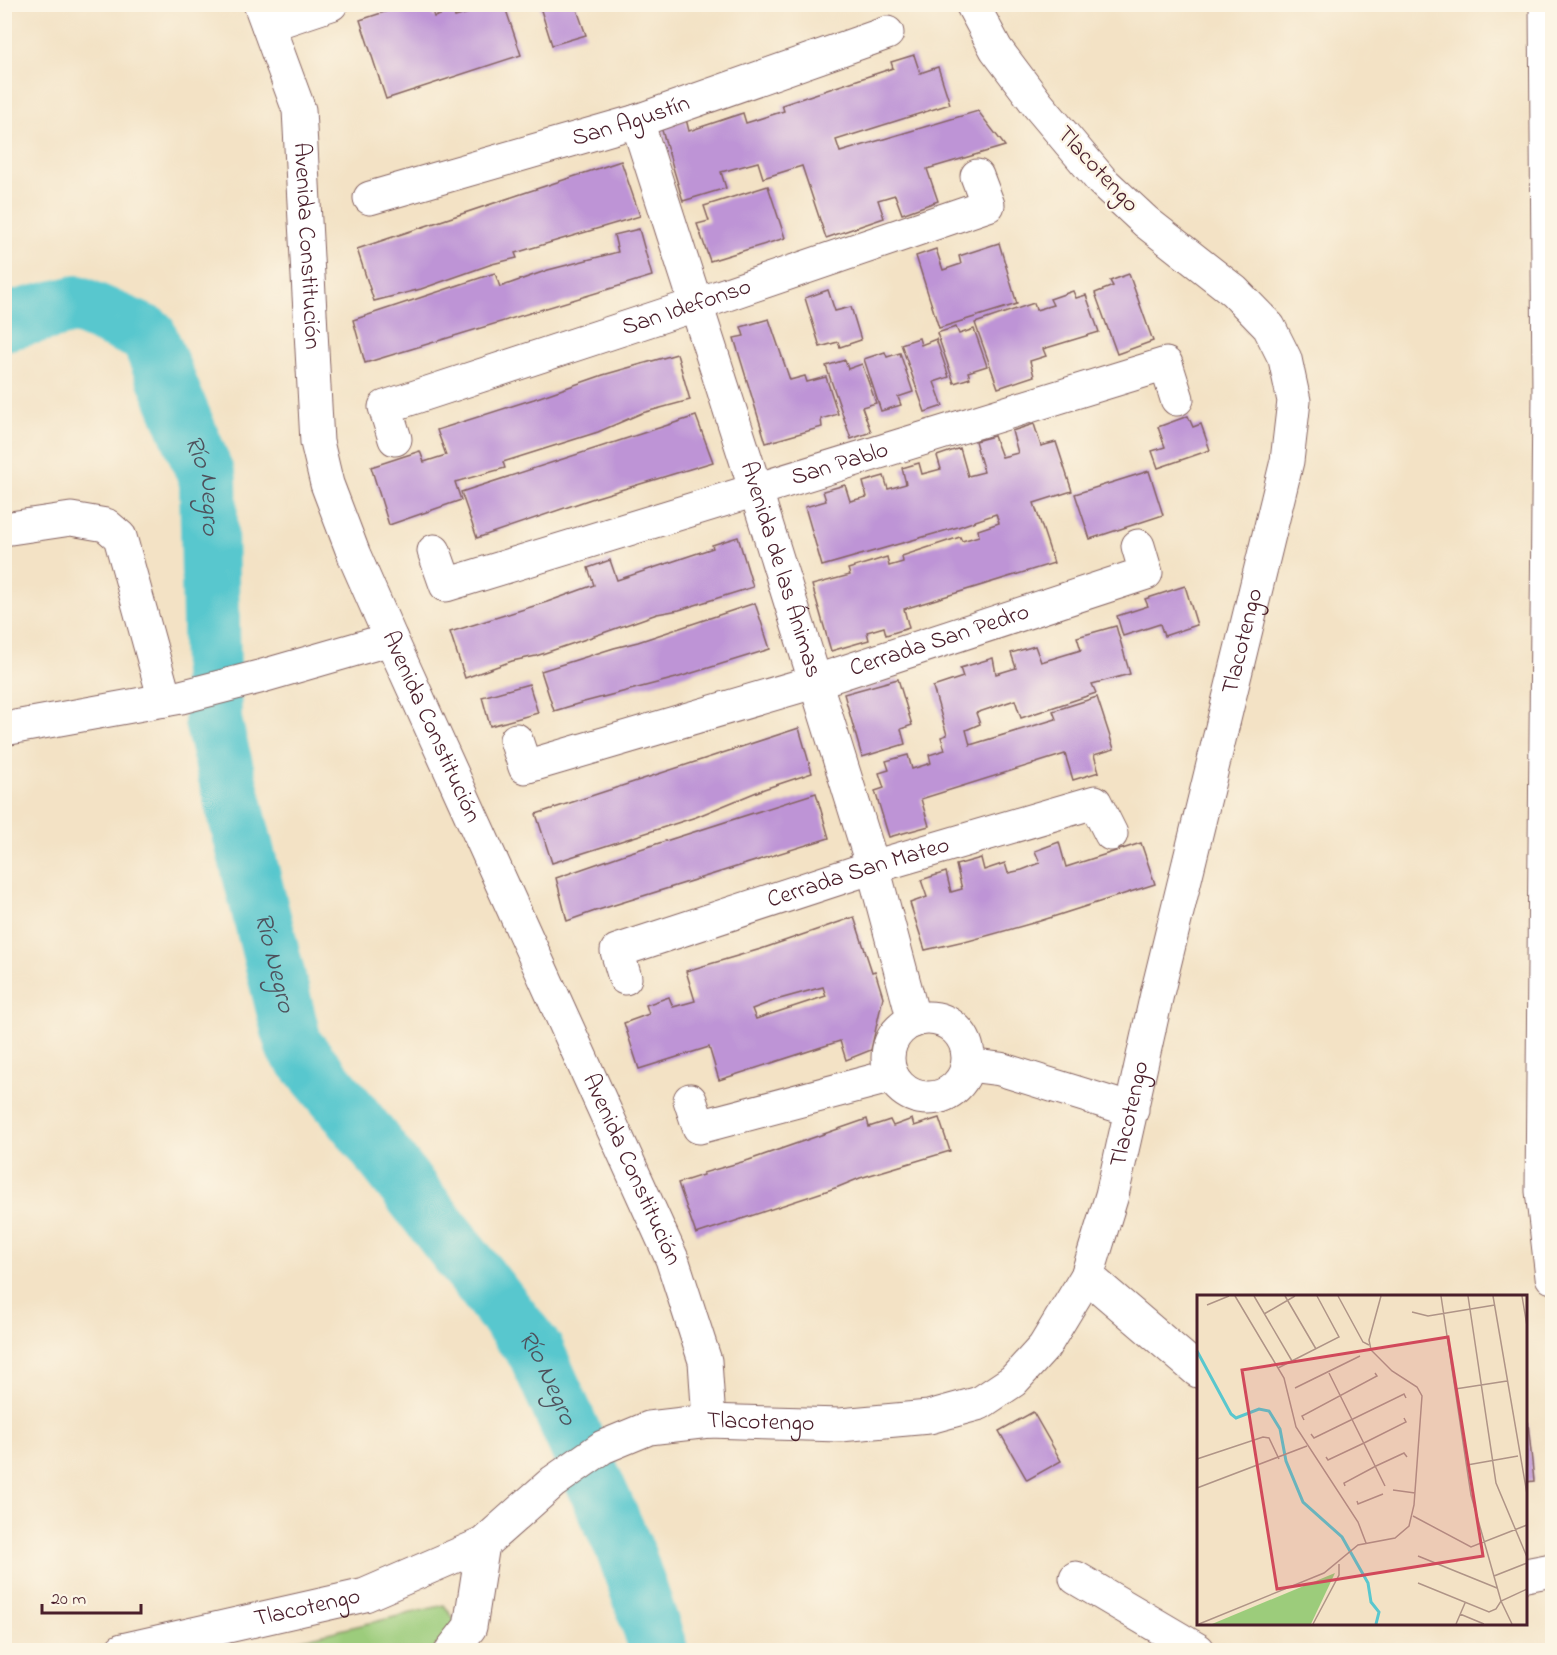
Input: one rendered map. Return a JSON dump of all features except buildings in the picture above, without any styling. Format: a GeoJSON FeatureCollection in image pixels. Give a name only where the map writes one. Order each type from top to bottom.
{"type":"FeatureCollection","features":[{"type":"Feature","properties":{"kind":"street"},"geometry":{"type":"LineString","coordinates":[[264,15],[331,4]]}},
{"type":"Feature","properties":{"kind":"street","name":"Tlacotengo"},"geometry":{"type":"LineString","coordinates":[[122,1650],[365,1595],[483,1544],[553,1482],[603,1447],[649,1428],[709,1421],[840,1425],[929,1417],[980,1402],[1014,1381],[1044,1347],[1088,1276],[1112,1195],[1157,994],[1287,461],[1294,401],[1285,359],[1269,327],[1234,291],[1146,222],[1101,180],[1038,105],[996,49],[972,4]]}},
{"type":"Feature","properties":{"kind":"street"},"geometry":{"type":"LineString","coordinates":[[1546,4],[1551,392],[1548,961],[1542,1191],[1552,1277]]}},
{"type":"Feature","properties":{"kind":"street","name":"Avenida Constitución"},"geometry":{"type":"LineString","coordinates":[[264,15],[299,110],[317,442],[327,484],[354,555],[391,639],[672,1259],[705,1361],[709,1421]]}},
{"type":"Feature","properties":{"kind":"street","name":"San Agustín"},"geometry":{"type":"LineString","coordinates":[[370,198],[637,121],[887,33]]}},
{"type":"Feature","properties":{"kind":"street","name":"Avenida de las Ánimas"},"geometry":{"type":"LineString","coordinates":[[637,121],[756,491],[873,867],[914,1021]]}},
{"type":"Feature","properties":{"kind":"street","name":"San Idefonso"},"geometry":{"type":"LineString","coordinates":[[395,439],[385,406],[695,305],[988,205],[977,176]]}},
{"type":"Feature","properties":{"kind":"street","name":"San Pablo"},"geometry":{"type":"LineString","coordinates":[[434,551],[446,585],[1166,364],[1177,399]]}},
{"type":"Feature","properties":{"kind":"street"},"geometry":{"type":"LineString","coordinates":[[4,529],[71,519],[106,525],[120,537],[173,699]]}},
{"type":"Feature","properties":{"kind":"street","name":"Cerrada San Pedro"},"geometry":{"type":"LineString","coordinates":[[516,740],[525,767],[814,682],[1146,573],[1138,546]]}},
{"type":"Feature","properties":{"kind":"street"},"geometry":{"type":"LineString","coordinates":[[4,729],[173,699],[391,639]]}},
{"type":"Feature","properties":{"kind":"street","name":"Cerrada San Mateo"},"geometry":{"type":"LineString","coordinates":[[625,978],[617,951],[873,867],[1095,802],[1111,834]]}},
{"type":"Feature","properties":{"kind":"street"},"geometry":{"type":"LineString","coordinates":[[928,1018],[942,1020],[954,1027],[963,1038],[968,1050],[968,1065],[957,1086],[947,1094],[935,1098],[922,1098],[910,1094],[892,1076],[888,1064],[889,1050],[894,1038],[914,1021],[928,1018]]}},
{"type":"Feature","properties":{"kind":"street"},"geometry":{"type":"LineString","coordinates":[[968,1065],[1000,1069],[1132,1110]]}},
{"type":"Feature","properties":{"kind":"street"},"geometry":{"type":"LineString","coordinates":[[690,1100],[699,1127],[892,1076]]}},
{"type":"Feature","properties":{"kind":"street"},"geometry":{"type":"LineString","coordinates":[[1088,1276],[1197,1370]]}},
{"type":"Feature","properties":{"kind":"street"},"geometry":{"type":"LineString","coordinates":[[452,1650],[470,1627],[483,1544]]}},
{"type":"Feature","properties":{"kind":"street"},"geometry":{"type":"LineString","coordinates":[[1527,1575],[1552,1570]]}},
{"type":"Feature","properties":{"kind":"street"},"geometry":{"type":"LineString","coordinates":[[1077,1578],[1198,1650]]}},
{"type":"Feature","properties":{"kind":"green space"},"geometry":{"type":"Polygon","coordinates":[[[444,1605],[455,1621],[433,1650],[257,1650],[444,1605]]]}},
{"type":"Feature","properties":{"kind":"waterway","name":"Río Negro"},"geometry":{"type":"LineString","coordinates":[[4,322],[77,304],[148,335],[208,480],[213,721],[294,1046],[350,1113],[536,1352],[626,1553],[659,1650]]}}]}
